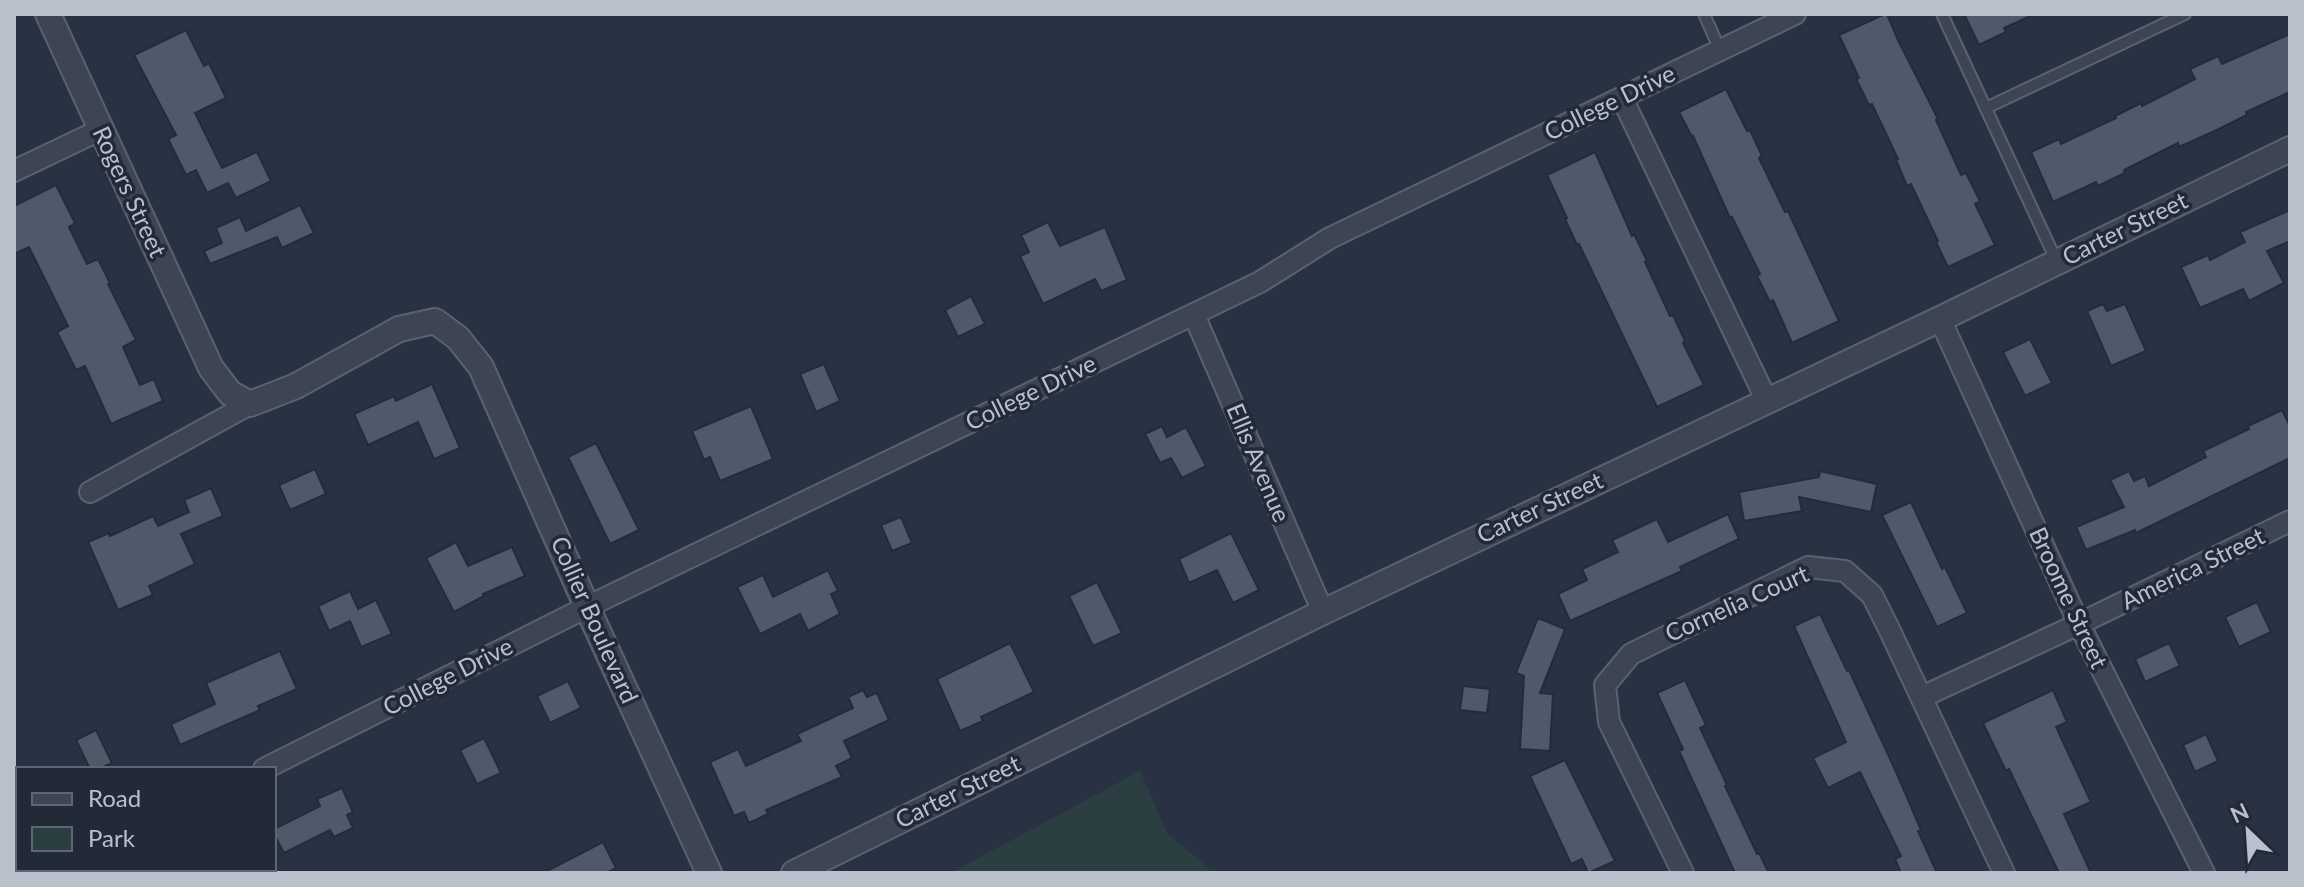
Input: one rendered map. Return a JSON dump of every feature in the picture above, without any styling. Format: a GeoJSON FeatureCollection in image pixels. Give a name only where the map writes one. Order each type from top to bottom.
{"type":"FeatureCollection","features":[{"type":"Feature","properties":{"kind":"street","name":"Rogers Street"},"geometry":{"type":"LineString","coordinates":[[48,14],[211,368],[230,393],[250,404]]}},
{"type":"Feature","properties":{"kind":"street","name":"College Drive"},"geometry":{"type":"LineString","coordinates":[[268,767],[587,607],[1194,315],[1260,282],[1330,238],[1795,14]]}},
{"type":"Feature","properties":{"kind":"street"},"geometry":{"type":"LineString","coordinates":[[1622,98],[1767,401]]}},
{"type":"Feature","properties":{"kind":"street"},"geometry":{"type":"LineString","coordinates":[[14,171],[100,130]]}},
{"type":"Feature","properties":{"kind":"street","name":"Carter Street"},"geometry":{"type":"LineString","coordinates":[[794,873],[1323,612],[2290,149]]}},
{"type":"Feature","properties":{"kind":"street","name":"Ellis Avenue"},"geometry":{"type":"LineString","coordinates":[[1194,315],[1323,612]]}},
{"type":"Feature","properties":{"kind":"street","name":"Broome Street"},"geometry":{"type":"LineString","coordinates":[[1940,319],[2079,624],[2204,873]]}},
{"type":"Feature","properties":{"kind":"street","name":"Collier Boulevard"},"geometry":{"type":"LineString","coordinates":[[250,404],[296,386],[399,329],[435,321],[458,338],[481,367],[709,873]]}},
{"type":"Feature","properties":{"kind":"street"},"geometry":{"type":"LineString","coordinates":[[90,492],[250,404]]}},
{"type":"Feature","properties":{"kind":"street","name":"America Street"},"geometry":{"type":"LineString","coordinates":[[1922,697],[2290,521]]}},
{"type":"Feature","properties":{"kind":"street","name":"Cornelia Court"},"geometry":{"type":"LineString","coordinates":[[1683,873],[1609,722],[1605,685],[1631,654],[1808,567],[1845,571],[1872,595],[2004,873]]}},
{"type":"Feature","properties":{"kind":"lane"},"geometry":{"type":"LineString","coordinates":[[1704,14],[1720,50]]}},
{"type":"Feature","properties":{"kind":"lane"},"geometry":{"type":"LineString","coordinates":[[1942,14],[2057,262]]}},
{"type":"Feature","properties":{"kind":"lane"},"geometry":{"type":"LineString","coordinates":[[1986,108],[2185,14]]}},
{"type":"Feature","properties":{"kind":"green space"},"geometry":{"type":"Polygon","coordinates":[[[1140,771],[1167,833],[1212,873],[951,873],[1140,771]]]}},
{"type":"Feature","properties":{"kind":"building"},"geometry":{"type":"Polygon","coordinates":[[[1885,14],[1938,119],[1961,175],[1966,173],[1980,201],[1975,204],[1995,245],[1948,267],[1911,184],[1907,186],[1872,104],[1869,105],[1856,79],[1859,78],[1839,35],[1885,14]]]}},
{"type":"Feature","properties":{"kind":"building"},"geometry":{"type":"Polygon","coordinates":[[[1964,14],[2035,14],[2004,28],[2006,32],[1979,45],[1964,14]]]}},
{"type":"Feature","properties":{"kind":"building"},"geometry":{"type":"Polygon","coordinates":[[[186,30],[204,66],[209,63],[226,98],[195,113],[222,168],[257,152],[271,181],[236,198],[228,183],[207,193],[196,170],[186,175],[168,139],[176,135],[134,55],[186,30]]]}},
{"type":"Feature","properties":{"kind":"building"},"geometry":{"type":"Polygon","coordinates":[[[2290,34],[2290,92],[2246,112],[2247,115],[2219,129],[2179,147],[2178,143],[2098,186],[2096,182],[2053,202],[2031,152],[2059,139],[2061,144],[2195,79],[2190,69],[2218,56],[2222,64],[2290,34]]]}},
{"type":"Feature","properties":{"kind":"building"},"geometry":{"type":"Polygon","coordinates":[[[1726,89],[1747,131],[1750,130],[1762,156],[1759,158],[1785,212],[1788,211],[1839,321],[1792,343],[1679,112],[1726,89]]]}},
{"type":"Feature","properties":{"kind":"building"},"geometry":{"type":"Polygon","coordinates":[[[1595,152],[1704,385],[1657,407],[1577,245],[1547,175],[1595,152]]]}},
{"type":"Feature","properties":{"kind":"building"},"geometry":{"type":"Polygon","coordinates":[[[56,185],[75,223],[69,227],[87,264],[98,259],[136,340],[123,347],[140,385],[154,379],[163,401],[111,424],[85,366],[76,370],[57,332],[68,326],[29,247],[14,254],[14,206],[56,185]]]}},
{"type":"Feature","properties":{"kind":"building"},"geometry":{"type":"Polygon","coordinates":[[[300,205],[314,233],[282,248],[277,237],[210,264],[204,251],[222,243],[216,228],[240,217],[246,231],[300,205]]]}},
{"type":"Feature","properties":{"kind":"building"},"geometry":{"type":"Polygon","coordinates":[[[2290,210],[2290,241],[2267,251],[2284,283],[2249,301],[2243,289],[2200,308],[2181,267],[2208,255],[2210,260],[2245,242],[2240,232],[2290,210]]]}},
{"type":"Feature","properties":{"kind":"building"},"geometry":{"type":"Polygon","coordinates":[[[1048,222],[1060,246],[1105,227],[1127,280],[1101,291],[1095,279],[1043,304],[1020,256],[1029,252],[1021,235],[1048,222]]]}},
{"type":"Feature","properties":{"kind":"building"},"geometry":{"type":"Polygon","coordinates":[[[971,296],[985,324],[958,337],[945,310],[971,296]]]}},
{"type":"Feature","properties":{"kind":"building"},"geometry":{"type":"Polygon","coordinates":[[[2103,304],[2107,311],[2125,304],[2146,351],[2111,366],[2087,311],[2103,304]]]}},
{"type":"Feature","properties":{"kind":"building"},"geometry":{"type":"Polygon","coordinates":[[[2030,339],[2052,383],[2025,396],[2003,352],[2030,339]]]}},
{"type":"Feature","properties":{"kind":"building"},"geometry":{"type":"Polygon","coordinates":[[[824,364],[840,401],[816,412],[800,374],[824,364]]]}},
{"type":"Feature","properties":{"kind":"building"},"geometry":{"type":"Polygon","coordinates":[[[432,384],[460,448],[434,459],[418,422],[368,445],[354,414],[394,396],[396,401],[432,384]]]}},
{"type":"Feature","properties":{"kind":"building"},"geometry":{"type":"Polygon","coordinates":[[[751,406],[773,459],[720,481],[710,457],[704,460],[692,431],[751,406]]]}},
{"type":"Feature","properties":{"kind":"building"},"geometry":{"type":"Polygon","coordinates":[[[2282,410],[2290,426],[2290,458],[2136,533],[2135,530],[2086,550],[2076,527],[2124,507],[2110,480],[2129,471],[2134,481],[2145,476],[2149,486],[2206,457],[2203,451],[2282,410]]]}},
{"type":"Feature","properties":{"kind":"building"},"geometry":{"type":"Polygon","coordinates":[[[1162,426],[1167,437],[1186,427],[1206,466],[1182,478],[1171,458],[1160,463],[1145,434],[1162,426]]]}},
{"type":"Feature","properties":{"kind":"building"},"geometry":{"type":"Polygon","coordinates":[[[596,443],[639,530],[610,544],[568,457],[596,443]]]}},
{"type":"Feature","properties":{"kind":"building"},"geometry":{"type":"Polygon","coordinates":[[[315,469],[326,494],[290,510],[279,485],[315,469]]]}},
{"type":"Feature","properties":{"kind":"building"},"geometry":{"type":"Polygon","coordinates":[[[1820,471],[1877,484],[1871,512],[1799,497],[1802,511],[1744,521],[1739,492],[1819,477],[1820,471]]]}},
{"type":"Feature","properties":{"kind":"building"},"geometry":{"type":"Polygon","coordinates":[[[211,488],[223,516],[181,534],[195,564],[149,586],[153,595],[118,610],[88,542],[109,533],[110,536],[153,516],[158,526],[189,512],[184,500],[211,488]]]}},
{"type":"Feature","properties":{"kind":"building"},"geometry":{"type":"Polygon","coordinates":[[[1911,502],[1942,569],[1945,567],[1967,613],[1937,627],[1882,515],[1911,502]]]}},
{"type":"Feature","properties":{"kind":"building"},"geometry":{"type":"Polygon","coordinates":[[[1728,514],[1739,539],[1680,567],[1682,571],[1570,621],[1558,594],[1587,580],[1582,569],[1618,552],[1612,540],[1657,519],[1668,542],[1728,514]]]}},
{"type":"Feature","properties":{"kind":"building"},"geometry":{"type":"Polygon","coordinates":[[[901,517],[912,543],[892,551],[881,525],[901,517]]]}},
{"type":"Feature","properties":{"kind":"building"},"geometry":{"type":"Polygon","coordinates":[[[1231,533],[1259,590],[1233,603],[1217,570],[1189,583],[1179,559],[1231,533]]]}},
{"type":"Feature","properties":{"kind":"building"},"geometry":{"type":"Polygon","coordinates":[[[456,542],[468,566],[512,547],[525,576],[483,594],[454,612],[426,558],[456,542]]]}},
{"type":"Feature","properties":{"kind":"building"},"geometry":{"type":"Polygon","coordinates":[[[828,570],[838,591],[831,594],[840,614],[808,631],[800,614],[760,634],[737,587],[763,575],[773,597],[828,570]]]}},
{"type":"Feature","properties":{"kind":"building"},"geometry":{"type":"Polygon","coordinates":[[[1097,582],[1122,633],[1093,646],[1069,596],[1097,582]]]}},
{"type":"Feature","properties":{"kind":"building"},"geometry":{"type":"Polygon","coordinates":[[[350,591],[358,609],[376,600],[392,634],[361,647],[350,621],[329,631],[318,606],[350,591]]]}},
{"type":"Feature","properties":{"kind":"building"},"geometry":{"type":"Polygon","coordinates":[[[2257,602],[2271,632],[2239,647],[2225,617],[2257,602]]]}},
{"type":"Feature","properties":{"kind":"building"},"geometry":{"type":"Polygon","coordinates":[[[1820,614],[1897,774],[1937,873],[1901,873],[1895,859],[1901,856],[1860,772],[1828,788],[1813,758],[1846,742],[1794,626],[1820,614]]]}},
{"type":"Feature","properties":{"kind":"building"},"geometry":{"type":"Polygon","coordinates":[[[1538,618],[1565,629],[1540,693],[1553,694],[1550,751],[1520,749],[1524,676],[1516,673],[1538,618]]]}},
{"type":"Feature","properties":{"kind":"building"},"geometry":{"type":"Polygon","coordinates":[[[1010,643],[1034,692],[981,717],[983,721],[960,731],[937,679],[1010,643]]]}},
{"type":"Feature","properties":{"kind":"building"},"geometry":{"type":"Polygon","coordinates":[[[2169,643],[2180,666],[2145,682],[2135,659],[2169,643]]]}},
{"type":"Feature","properties":{"kind":"building"},"geometry":{"type":"Polygon","coordinates":[[[280,651],[297,689],[258,706],[260,710],[180,745],[171,724],[215,704],[206,683],[280,651]]]}},
{"type":"Feature","properties":{"kind":"building"},"geometry":{"type":"Polygon","coordinates":[[[1685,680],[1706,725],[1700,728],[1725,786],[1769,873],[1735,873],[1679,751],[1683,749],[1657,693],[1685,680]]]}},
{"type":"Feature","properties":{"kind":"building"},"geometry":{"type":"Polygon","coordinates":[[[568,681],[581,708],[550,723],[537,696],[568,681]]]}},
{"type":"Feature","properties":{"kind":"building"},"geometry":{"type":"Polygon","coordinates":[[[1463,686],[1490,689],[1487,713],[1460,710],[1463,686]]]}},
{"type":"Feature","properties":{"kind":"building"},"geometry":{"type":"Polygon","coordinates":[[[863,690],[867,697],[877,693],[889,720],[844,741],[852,758],[836,766],[842,777],[766,810],[768,814],[749,823],[744,812],[734,816],[710,762],[738,749],[746,766],[801,741],[797,734],[853,708],[848,697],[863,690]]]}},
{"type":"Feature","properties":{"kind":"building"},"geometry":{"type":"Polygon","coordinates":[[[2053,690],[2067,722],[2056,727],[2091,802],[2064,814],[2091,873],[2059,873],[2009,769],[2006,771],[1983,723],[2053,690]]]}},
{"type":"Feature","properties":{"kind":"building"},"geometry":{"type":"Polygon","coordinates":[[[96,730],[112,763],[89,767],[76,740],[96,730]]]}},
{"type":"Feature","properties":{"kind":"building"},"geometry":{"type":"Polygon","coordinates":[[[2206,734],[2218,761],[2195,772],[2183,745],[2206,734]]]}},
{"type":"Feature","properties":{"kind":"building"},"geometry":{"type":"Polygon","coordinates":[[[484,738],[501,773],[477,784],[460,750],[484,738]]]}},
{"type":"Feature","properties":{"kind":"building"},"geometry":{"type":"Polygon","coordinates":[[[1565,760],[1615,861],[1588,873],[1582,859],[1571,864],[1530,776],[1565,760]]]}},
{"type":"Feature","properties":{"kind":"building"},"geometry":{"type":"Polygon","coordinates":[[[342,788],[353,812],[347,815],[353,828],[334,837],[330,830],[284,853],[276,838],[276,828],[320,806],[317,799],[342,788]]]}},
{"type":"Feature","properties":{"kind":"building"},"geometry":{"type":"Polygon","coordinates":[[[603,842],[616,868],[606,873],[543,873],[603,842]]]}}]}
